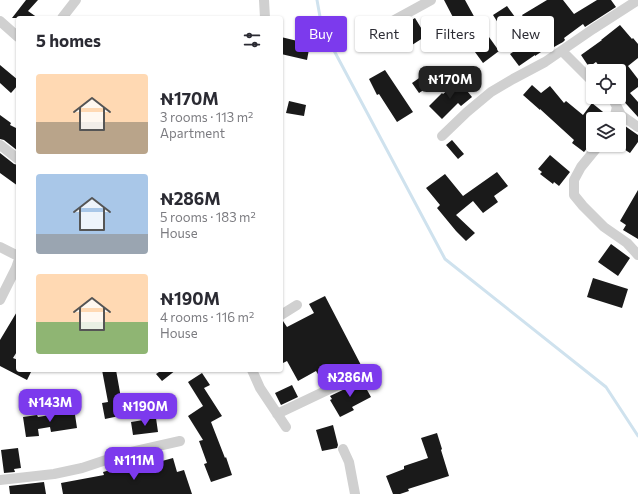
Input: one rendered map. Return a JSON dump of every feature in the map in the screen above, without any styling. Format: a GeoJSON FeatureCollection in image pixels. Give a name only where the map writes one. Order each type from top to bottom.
{"type":"FeatureCollection","features":[{"type":"Feature","properties":{"kind":"street"},"geometry":{"type":"LineString","coordinates":[[64,16],[76,0]]}},
{"type":"Feature","properties":{"kind":"street"},"geometry":{"type":"LineString","coordinates":[[264,0],[265,16]]}},
{"type":"Feature","properties":{"kind":"street"},"geometry":{"type":"LineString","coordinates":[[402,16],[431,0]]}},
{"type":"Feature","properties":{"kind":"street"},"geometry":{"type":"LineString","coordinates":[[442,136],[491,92],[545,62],[638,0]]}},
{"type":"Feature","properties":{"kind":"street"},"geometry":{"type":"LineString","coordinates":[[0,21],[16,36]]}},
{"type":"Feature","properties":{"kind":"street"},"geometry":{"type":"LineString","coordinates":[[562,51],[586,75]]}},
{"type":"Feature","properties":{"kind":"street"},"geometry":{"type":"LineString","coordinates":[[616,104],[621,115],[638,127]]}},
{"type":"Feature","properties":{"kind":"street"},"geometry":{"type":"LineString","coordinates":[[616,112],[617,107]]}},
{"type":"Feature","properties":{"kind":"street"},"geometry":{"type":"LineString","coordinates":[[0,145],[16,157]]}},
{"type":"Feature","properties":{"kind":"street"},"geometry":{"type":"LineString","coordinates":[[594,152],[574,180],[574,195],[604,227],[627,243],[638,255]]}},
{"type":"Feature","properties":{"kind":"street"},"geometry":{"type":"LineString","coordinates":[[0,247],[16,255]]}},
{"type":"Feature","properties":{"kind":"street"},"geometry":{"type":"LineString","coordinates":[[0,300],[16,268]]}},
{"type":"Feature","properties":{"kind":"street"},"geometry":{"type":"LineString","coordinates":[[283,314],[297,305]]}},
{"type":"Feature","properties":{"kind":"street"},"geometry":{"type":"LineString","coordinates":[[253,372],[260,388],[286,428]]}},
{"type":"Feature","properties":{"kind":"street"},"geometry":{"type":"LineString","coordinates":[[277,414],[359,375]]}},
{"type":"Feature","properties":{"kind":"street"},"geometry":{"type":"LineString","coordinates":[[0,480],[54,474],[82,468],[127,453],[180,441]]}},
{"type":"Feature","properties":{"kind":"street"},"geometry":{"type":"LineString","coordinates":[[343,449],[349,462],[356,494]]}},
{"type":"Feature","properties":{"kind":"building"},"geometry":{"type":"Polygon","coordinates":[[[26,0],[38,0],[28,11],[35,16],[16,16],[16,18],[12,18],[26,0]]]}},
{"type":"Feature","properties":{"kind":"building"},"geometry":{"type":"Polygon","coordinates":[[[444,0],[465,0],[474,16],[452,16],[444,0]]]}},
{"type":"Feature","properties":{"kind":"building"},"geometry":{"type":"Polygon","coordinates":[[[547,0],[563,0],[574,14],[597,0],[611,0],[616,7],[585,27],[583,24],[564,38],[565,40],[563,42],[554,47],[554,16],[522,15],[547,0]]]}},
{"type":"Feature","properties":{"kind":"building"},"geometry":{"type":"Polygon","coordinates":[[[507,6],[514,16],[497,16],[497,21],[493,15],[507,6]]]}},
{"type":"Feature","properties":{"kind":"building"},"geometry":{"type":"Polygon","coordinates":[[[415,18],[421,28],[421,39],[413,44],[413,19],[415,18]]]}},
{"type":"Feature","properties":{"kind":"building"},"geometry":{"type":"Polygon","coordinates":[[[620,25],[638,44],[638,58],[628,66],[638,79],[638,87],[630,93],[638,102],[638,117],[626,104],[626,64],[598,64],[596,62],[593,64],[587,64],[581,55],[620,25]]]}},
{"type":"Feature","properties":{"kind":"building"},"geometry":{"type":"Polygon","coordinates":[[[283,37],[295,40],[295,52],[308,52],[307,60],[283,54],[283,37]]]}},
{"type":"Feature","properties":{"kind":"building"},"geometry":{"type":"Polygon","coordinates":[[[489,37],[497,48],[498,52],[483,63],[475,52],[489,52],[489,37]]]}},
{"type":"Feature","properties":{"kind":"building"},"geometry":{"type":"Polygon","coordinates":[[[513,52],[541,52],[519,66],[510,54],[513,52]]]}},
{"type":"Feature","properties":{"kind":"building"},"geometry":{"type":"Polygon","coordinates":[[[0,65],[16,78],[16,87],[11,93],[0,83],[0,65]]]}},
{"type":"Feature","properties":{"kind":"building"},"geometry":{"type":"Polygon","coordinates":[[[385,70],[413,112],[397,122],[379,94],[377,95],[369,79],[385,70]]]}},
{"type":"Feature","properties":{"kind":"building"},"geometry":{"type":"Polygon","coordinates":[[[425,74],[433,84],[419,93],[412,83],[425,74]]]}},
{"type":"Feature","properties":{"kind":"building"},"geometry":{"type":"Polygon","coordinates":[[[459,81],[472,97],[461,106],[458,103],[442,119],[429,106],[442,93],[443,94],[459,81]]]}},
{"type":"Feature","properties":{"kind":"building"},"geometry":{"type":"Polygon","coordinates":[[[532,85],[541,93],[550,86],[564,103],[566,101],[583,115],[591,104],[603,112],[586,112],[586,150],[584,152],[572,143],[574,140],[523,95],[532,85]]]}},
{"type":"Feature","properties":{"kind":"building"},"geometry":{"type":"Polygon","coordinates":[[[289,101],[306,105],[304,116],[286,113],[289,101]]]}},
{"type":"Feature","properties":{"kind":"building"},"geometry":{"type":"Polygon","coordinates":[[[0,115],[11,123],[10,125],[16,128],[16,149],[4,140],[0,139],[0,115]]]}},
{"type":"Feature","properties":{"kind":"building"},"geometry":{"type":"Polygon","coordinates":[[[626,127],[638,135],[638,142],[630,153],[626,150],[626,127]]]}},
{"type":"Feature","properties":{"kind":"building"},"geometry":{"type":"Polygon","coordinates":[[[452,140],[464,154],[458,159],[446,145],[452,140]]]}},
{"type":"Feature","properties":{"kind":"building"},"geometry":{"type":"Polygon","coordinates":[[[0,153],[16,164],[16,185],[0,173],[0,153]]]}},
{"type":"Feature","properties":{"kind":"building"},"geometry":{"type":"Polygon","coordinates":[[[550,155],[570,172],[559,186],[554,182],[553,184],[540,174],[542,172],[538,169],[550,155]]]}},
{"type":"Feature","properties":{"kind":"building"},"geometry":{"type":"Polygon","coordinates":[[[497,172],[508,186],[494,196],[498,202],[483,213],[473,201],[456,215],[475,233],[466,241],[437,208],[440,205],[426,188],[445,174],[463,196],[497,172]]]}},
{"type":"Feature","properties":{"kind":"building"},"geometry":{"type":"Polygon","coordinates":[[[638,190],[638,239],[623,230],[626,225],[620,221],[638,190]]]}},
{"type":"Feature","properties":{"kind":"building"},"geometry":{"type":"Polygon","coordinates":[[[611,244],[630,258],[618,276],[598,262],[611,244]]]}},
{"type":"Feature","properties":{"kind":"building"},"geometry":{"type":"Polygon","coordinates":[[[593,278],[628,289],[622,308],[587,297],[593,278]]]}},
{"type":"Feature","properties":{"kind":"building"},"geometry":{"type":"Polygon","coordinates":[[[325,296],[362,367],[324,384],[316,371],[298,381],[287,361],[283,363],[283,321],[287,327],[314,313],[309,304],[325,296]]]}},
{"type":"Feature","properties":{"kind":"building"},"geometry":{"type":"Polygon","coordinates":[[[16,313],[16,353],[13,358],[16,359],[16,372],[31,372],[27,380],[0,366],[0,340],[16,313]]]}},
{"type":"Feature","properties":{"kind":"building"},"geometry":{"type":"Polygon","coordinates":[[[102,372],[116,372],[124,415],[105,419],[102,403],[108,402],[102,372]]]}},
{"type":"Feature","properties":{"kind":"building"},"geometry":{"type":"Polygon","coordinates":[[[159,372],[173,372],[162,381],[156,374],[159,372]]]}},
{"type":"Feature","properties":{"kind":"building"},"geometry":{"type":"Polygon","coordinates":[[[202,373],[210,385],[204,388],[222,416],[211,422],[232,475],[211,482],[204,464],[207,463],[199,441],[203,440],[188,416],[203,406],[188,382],[202,373]]]}},
{"type":"Feature","properties":{"kind":"building"},"geometry":{"type":"Polygon","coordinates":[[[362,381],[371,397],[352,407],[354,410],[340,417],[330,400],[332,399],[330,396],[362,381]]]}},
{"type":"Feature","properties":{"kind":"building"},"geometry":{"type":"Polygon","coordinates":[[[292,385],[298,397],[281,405],[275,393],[292,385]]]}},
{"type":"Feature","properties":{"kind":"building"},"geometry":{"type":"Polygon","coordinates":[[[74,408],[77,428],[51,432],[50,427],[38,429],[39,436],[26,437],[23,417],[37,415],[38,417],[62,413],[61,410],[74,408]]]}},
{"type":"Feature","properties":{"kind":"building"},"geometry":{"type":"Polygon","coordinates":[[[156,418],[158,432],[133,435],[131,422],[156,418]]]}},
{"type":"Feature","properties":{"kind":"building"},"geometry":{"type":"Polygon","coordinates":[[[333,425],[338,445],[337,448],[322,451],[316,430],[333,425]]]}},
{"type":"Feature","properties":{"kind":"building"},"geometry":{"type":"Polygon","coordinates":[[[437,433],[449,476],[408,489],[409,491],[400,494],[393,494],[386,476],[404,469],[404,466],[428,458],[421,438],[437,433]]]}},
{"type":"Feature","properties":{"kind":"building"},"geometry":{"type":"Polygon","coordinates":[[[18,448],[21,468],[14,469],[15,472],[4,473],[1,450],[18,448]]]}},
{"type":"Feature","properties":{"kind":"building"},"geometry":{"type":"Polygon","coordinates":[[[173,458],[177,472],[184,470],[192,494],[63,494],[61,483],[104,475],[103,472],[128,465],[129,470],[173,458]]]}},
{"type":"Feature","properties":{"kind":"building"},"geometry":{"type":"Polygon","coordinates":[[[44,482],[46,494],[10,494],[9,486],[44,482]]]}},
{"type":"Feature","properties":{"kind":"waterway"},"geometry":{"type":"LineString","coordinates":[[317,0],[322,28],[445,259],[606,387],[638,436]]}}]}
